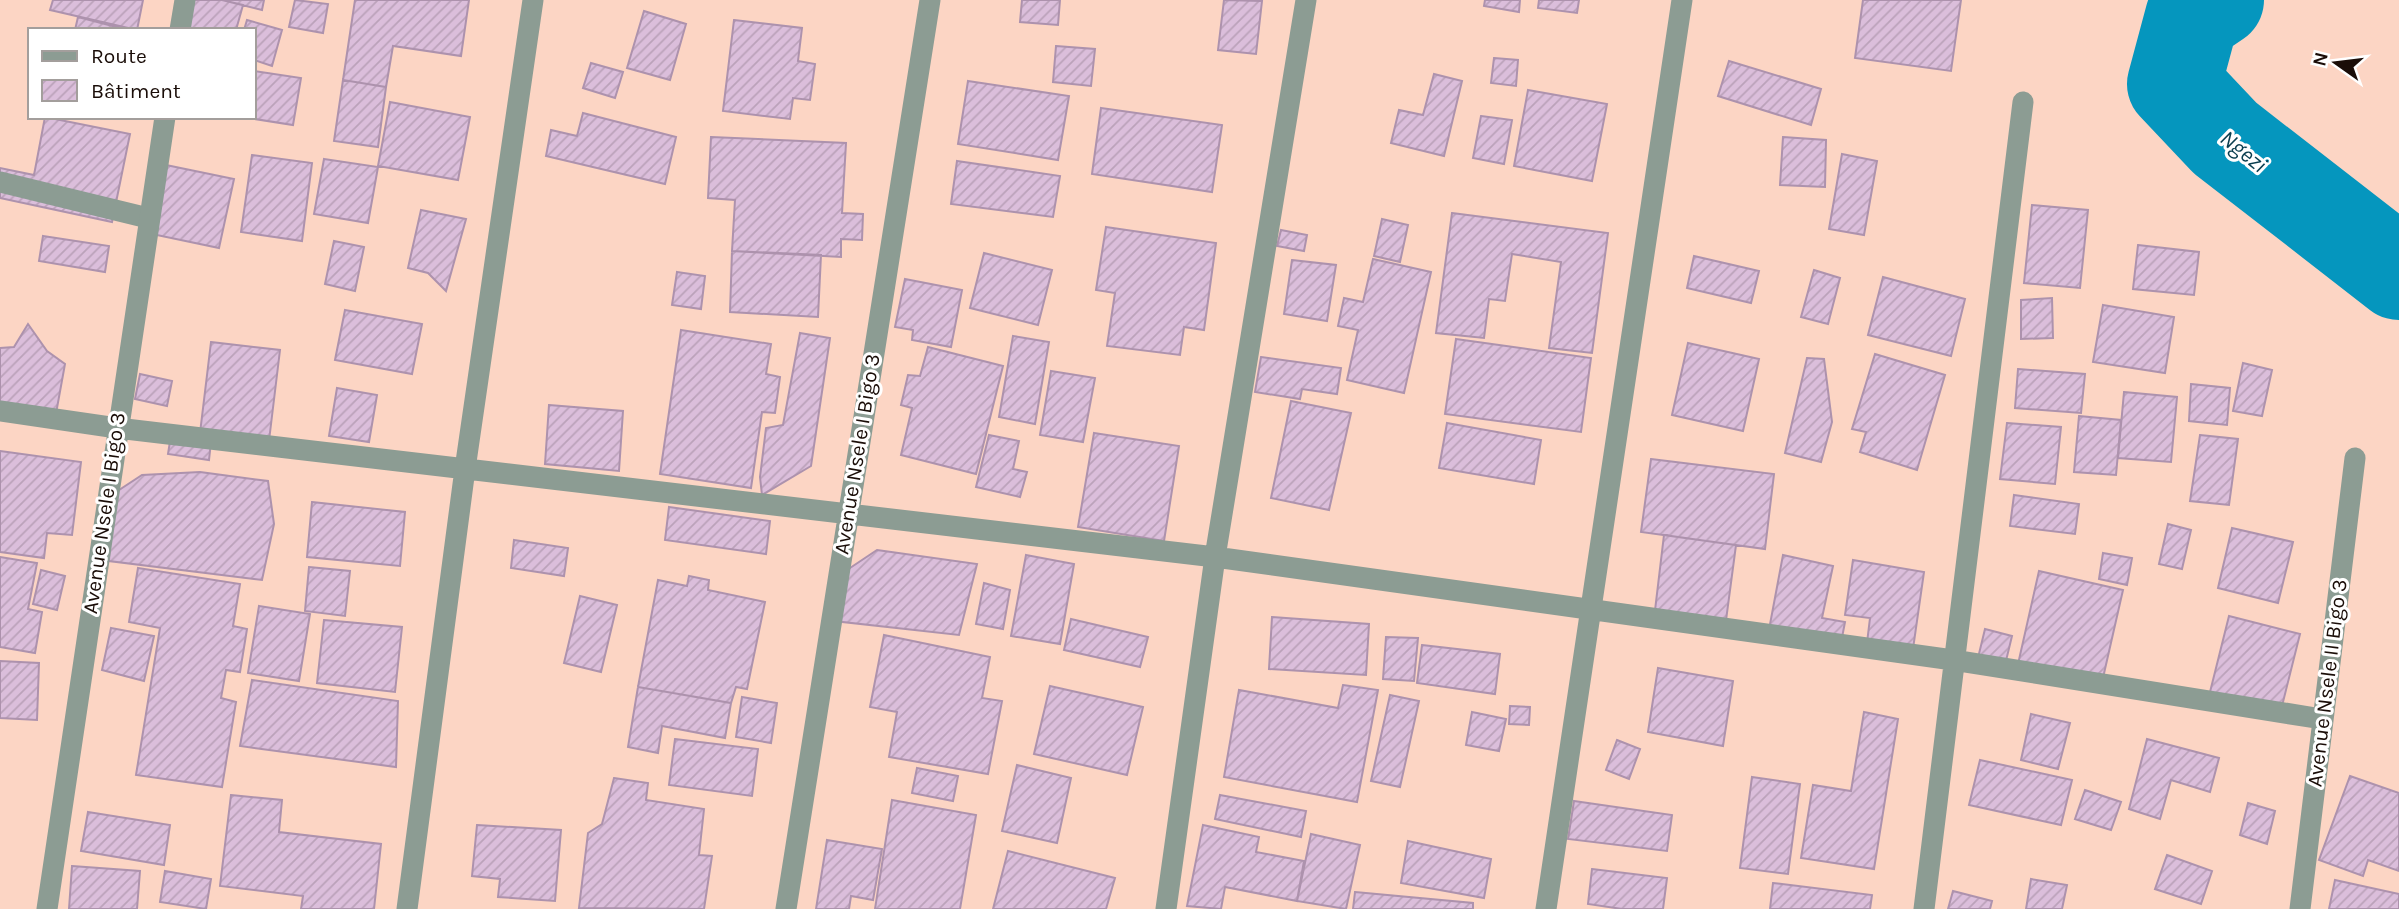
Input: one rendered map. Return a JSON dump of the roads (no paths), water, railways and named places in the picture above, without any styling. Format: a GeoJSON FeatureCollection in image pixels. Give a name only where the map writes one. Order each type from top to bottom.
{"type":"FeatureCollection","features":[{"type":"Feature","properties":{"kind":"street"},"geometry":{"type":"LineString","coordinates":[[180,28],[185,0]]}},
{"type":"Feature","properties":{"kind":"street"},"geometry":{"type":"LineString","coordinates":[[407,909],[465,469],[533,0]]}},
{"type":"Feature","properties":{"kind":"street","name":"Avenue Nsele I Bigo 3"},"geometry":{"type":"LineString","coordinates":[[786,909],[930,0]]}},
{"type":"Feature","properties":{"kind":"street"},"geometry":{"type":"LineString","coordinates":[[1166,909],[1215,557],[1306,0]]}},
{"type":"Feature","properties":{"kind":"street"},"geometry":{"type":"LineString","coordinates":[[1546,909],[1682,0]]}},
{"type":"Feature","properties":{"kind":"street"},"geometry":{"type":"LineString","coordinates":[[1924,909],[2023,102]]}},
{"type":"Feature","properties":{"kind":"street","name":"Avenue Nsele I Bigo 3"},"geometry":{"type":"LineString","coordinates":[[47,909],[165,119]]}},
{"type":"Feature","properties":{"kind":"street"},"geometry":{"type":"LineString","coordinates":[[0,182],[148,218]]}},
{"type":"Feature","properties":{"kind":"street"},"geometry":{"type":"LineString","coordinates":[[0,411],[117,428],[1215,557],[1953,660],[2322,719]]}},
{"type":"Feature","properties":{"kind":"street","name":"Avenue Nsele II Bigo 3"},"geometry":{"type":"LineString","coordinates":[[2300,909],[2356,458]]}},
{"type":"Feature","properties":{"kind":"waterway","name":"Ngezi"},"geometry":{"type":"LineString","coordinates":[[2217,0],[2192,17],[2174,84],[2225,138],[2399,273]]}}]}
